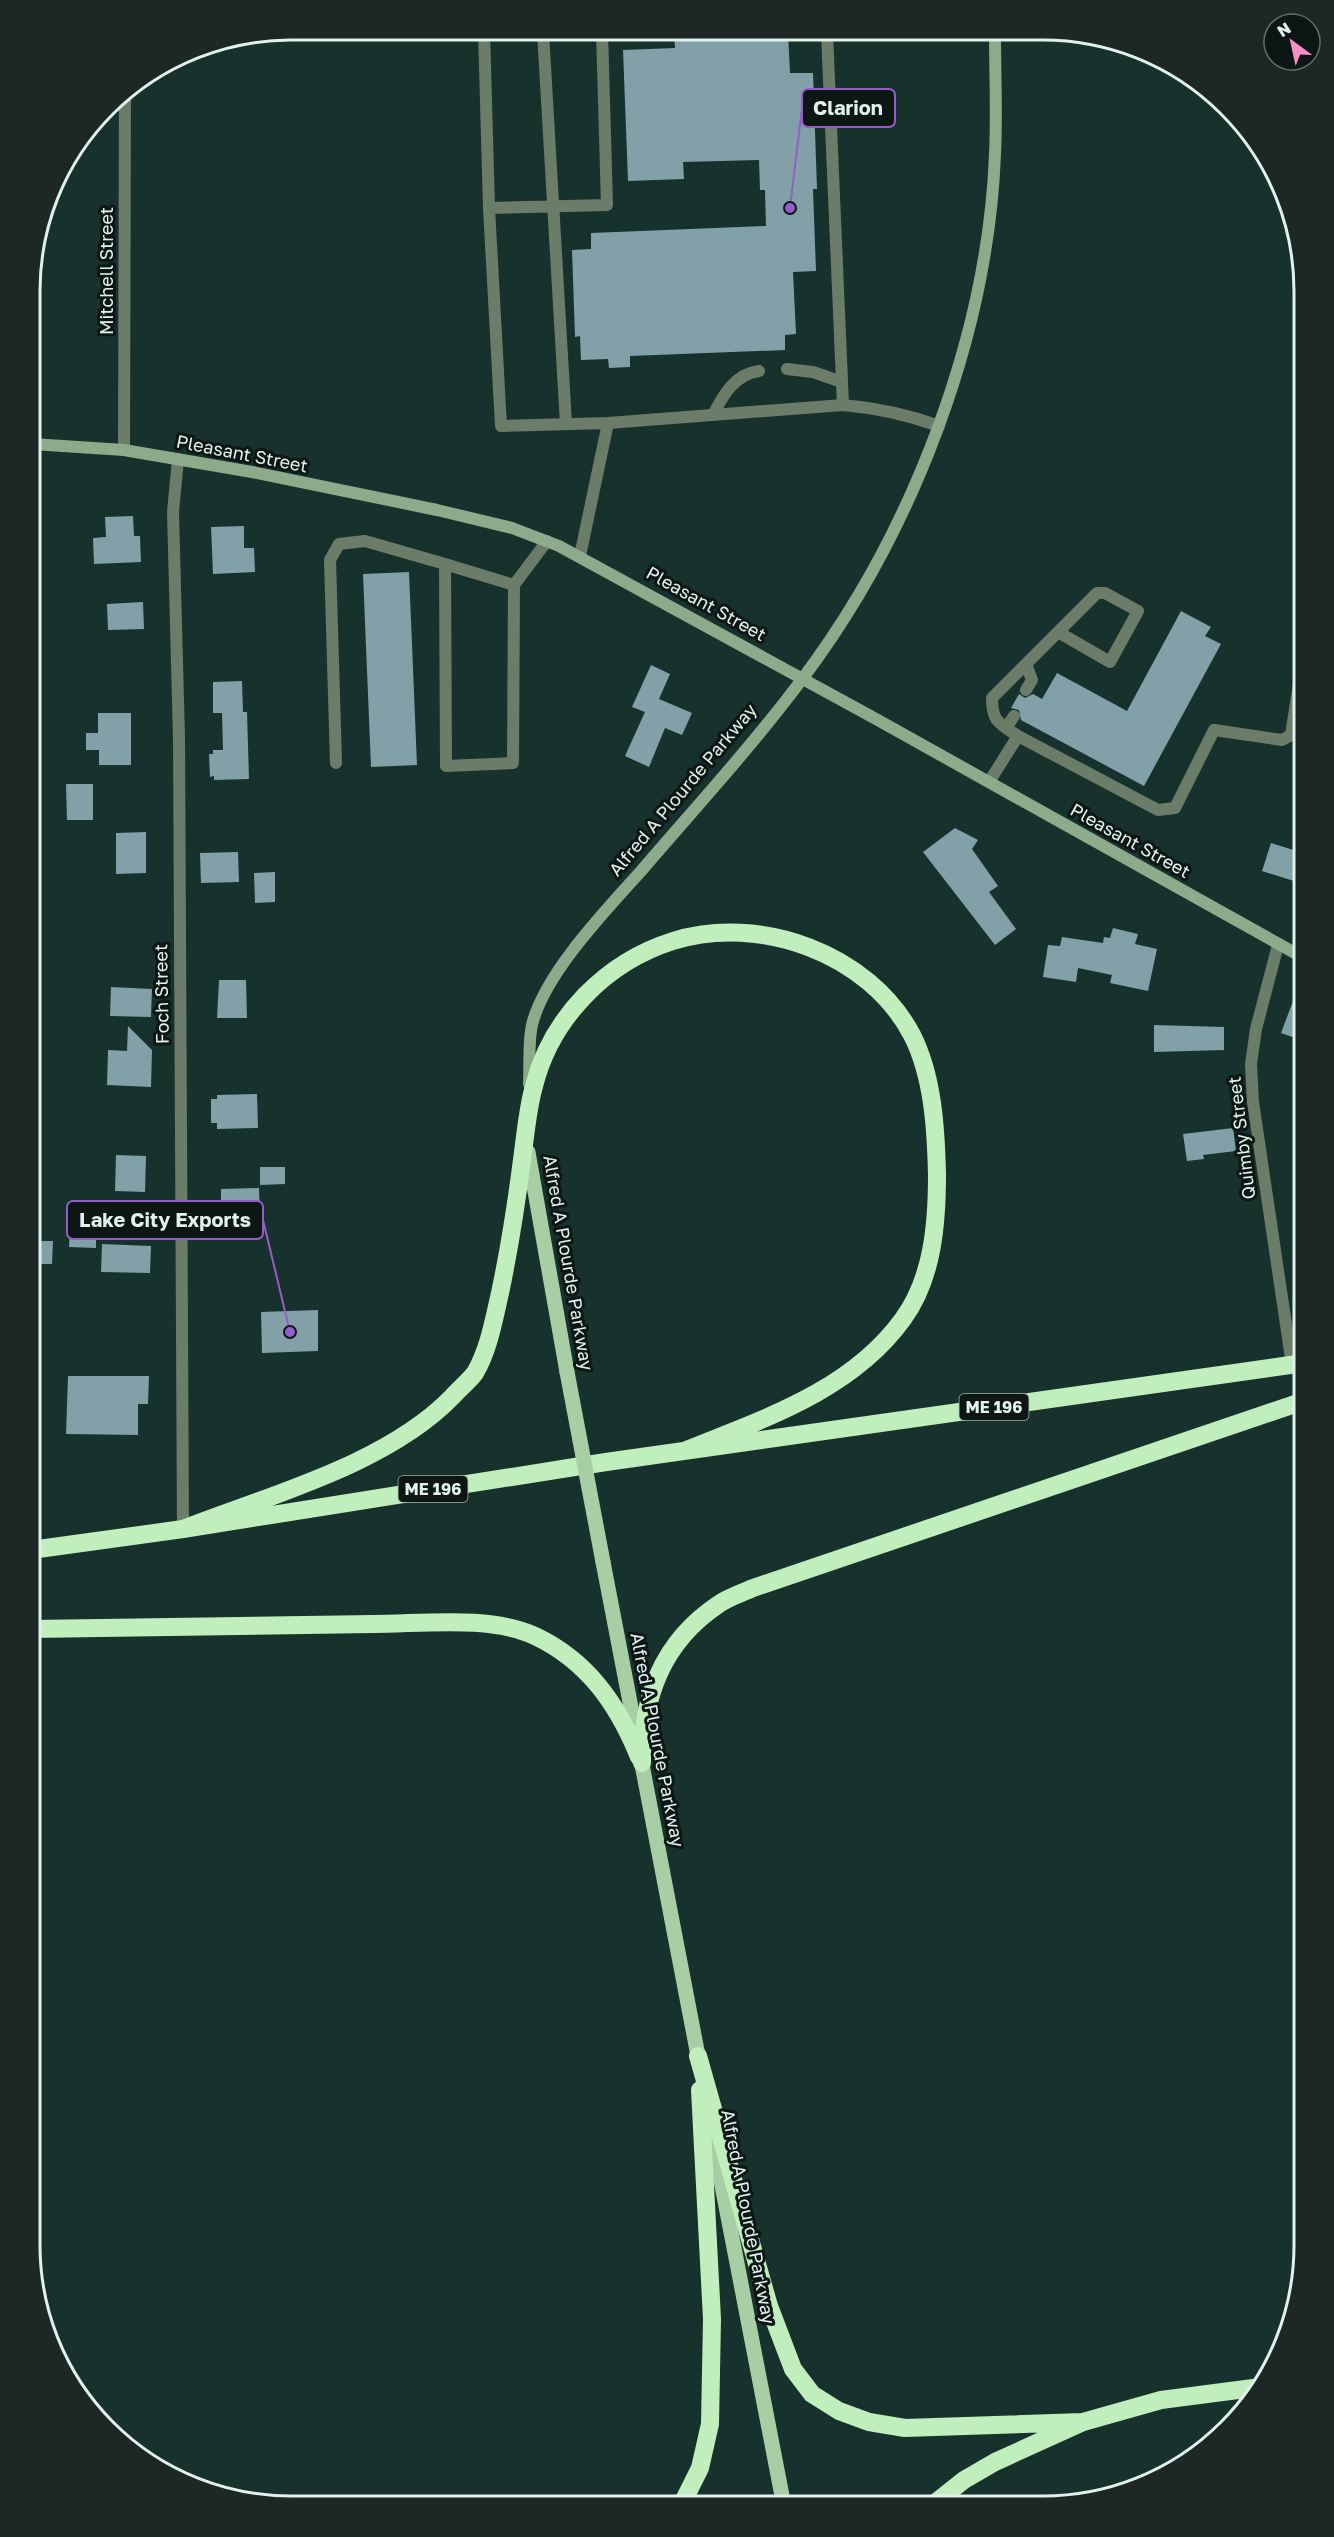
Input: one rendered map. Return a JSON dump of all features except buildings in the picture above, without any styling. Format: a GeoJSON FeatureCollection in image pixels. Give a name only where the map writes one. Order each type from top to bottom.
{"type":"FeatureCollection","features":[{"type":"Feature","properties":{"kind":"highway"},"geometry":{"type":"LineString","coordinates":[[183,1529],[373,1455],[429,1420],[474,1373],[490,1335],[509,1251],[534,1086],[545,1053],[562,1023],[584,995],[610,972],[640,954],[689,937],[724,932],[759,934],[809,947],[841,962],[860,976],[885,1000],[913,1037],[927,1081],[936,1145],[936,1231],[919,1290],[905,1317],[880,1346],[852,1370],[798,1405],[684,1451]]}},
{"type":"Feature","properties":{"kind":"highway","name":"ME 196"},"geometry":{"type":"LineString","coordinates":[[40,1549],[183,1529],[684,1451],[1294,1365]]}},
{"type":"Feature","properties":{"kind":"highway"},"geometry":{"type":"LineString","coordinates":[[642,1763],[646,1705],[660,1667],[690,1629],[720,1603],[753,1588],[1294,1404]]}},
{"type":"Feature","properties":{"kind":"highway"},"geometry":{"type":"LineString","coordinates":[[40,1629],[320,1624],[501,1626],[534,1635],[589,1674],[618,1710],[642,1763]]}},
{"type":"Feature","properties":{"kind":"highway"},"geometry":{"type":"LineString","coordinates":[[698,2056],[769,2306],[793,2369],[812,2394],[839,2411],[869,2422],[905,2428],[1083,2422]]}},
{"type":"Feature","properties":{"kind":"highway"},"geometry":{"type":"LineString","coordinates":[[686,2496],[700,2468],[710,2424],[712,2319],[698,2056]]}},
{"type":"Feature","properties":{"kind":"highway"},"geometry":{"type":"LineString","coordinates":[[944,2496],[964,2480],[985,2468],[1083,2422],[1161,2400],[1249,2388]]}},
{"type":"Feature","properties":{"kind":"main road","name":"Alfred A Plourde Parkway"},"geometry":{"type":"LineString","coordinates":[[782,2496],[530,1172],[528,1119],[532,1026],[552,982],[609,907],[802,679],[861,593],[917,480],[939,426],[966,337],[989,212],[995,156],[995,40]]}},
{"type":"Feature","properties":{"kind":"main road","name":"Pleasant Street"},"geometry":{"type":"LineString","coordinates":[[40,445],[124,450],[178,459],[437,510],[512,528],[547,542],[580,556],[1294,953]]}},
{"type":"Feature","properties":{"kind":"street"},"geometry":{"type":"LineString","coordinates":[[484,40],[489,208],[501,426],[608,423],[843,405],[880,408],[907,414],[939,426]]}},
{"type":"Feature","properties":{"kind":"street"},"geometry":{"type":"LineString","coordinates":[[543,40],[566,424]]}},
{"type":"Feature","properties":{"kind":"street"},"geometry":{"type":"LineString","coordinates":[[489,208],[607,205],[602,40]]}},
{"type":"Feature","properties":{"kind":"street"},"geometry":{"type":"LineString","coordinates":[[827,40],[843,405]]}},
{"type":"Feature","properties":{"kind":"street","name":"Mitchell Street"},"geometry":{"type":"LineString","coordinates":[[124,450],[125,104]]}},
{"type":"Feature","properties":{"kind":"street"},"geometry":{"type":"LineString","coordinates":[[787,369],[813,372],[842,382]]}},
{"type":"Feature","properties":{"kind":"street"},"geometry":{"type":"LineString","coordinates":[[713,415],[724,393],[738,379],[749,372],[759,370]]}},
{"type":"Feature","properties":{"kind":"street"},"geometry":{"type":"LineString","coordinates":[[580,556],[608,423]]}},
{"type":"Feature","properties":{"kind":"street","name":"Foch Street"},"geometry":{"type":"LineString","coordinates":[[178,459],[173,512],[179,738],[183,1529]]}},
{"type":"Feature","properties":{"kind":"street"},"geometry":{"type":"LineString","coordinates":[[336,763],[330,560],[339,544],[364,540],[514,585]]}},
{"type":"Feature","properties":{"kind":"street"},"geometry":{"type":"LineString","coordinates":[[446,564],[446,765],[513,763],[514,585],[547,542]]}},
{"type":"Feature","properties":{"kind":"street"},"geometry":{"type":"LineString","coordinates":[[1058,632],[1110,662],[1138,611],[1105,593],[1097,593],[1058,632],[1026,664],[993,698],[992,713],[996,721],[1018,736],[1158,810],[1175,808],[1214,730],[1282,740],[1291,735],[1294,716]]}},
{"type":"Feature","properties":{"kind":"street"},"geometry":{"type":"LineString","coordinates":[[1026,664],[1032,680],[1026,690]]}},
{"type":"Feature","properties":{"kind":"street"},"geometry":{"type":"LineString","coordinates":[[1006,728],[1014,716]]}},
{"type":"Feature","properties":{"kind":"street"},"geometry":{"type":"LineString","coordinates":[[989,783],[1018,736]]}},
{"type":"Feature","properties":{"kind":"street","name":"Quimby Street"},"geometry":{"type":"LineString","coordinates":[[1278,945],[1259,1019],[1251,1064],[1253,1102],[1294,1341]]}},
{"type":"Feature","properties":{"kind":"place","name":"Clarion"},"geometry":{"type":"Point","coordinates":[790,208]}},
{"type":"Feature","properties":{"kind":"place","name":"Lake City Exports"},"geometry":{"type":"Point","coordinates":[290,1332]}}]}
